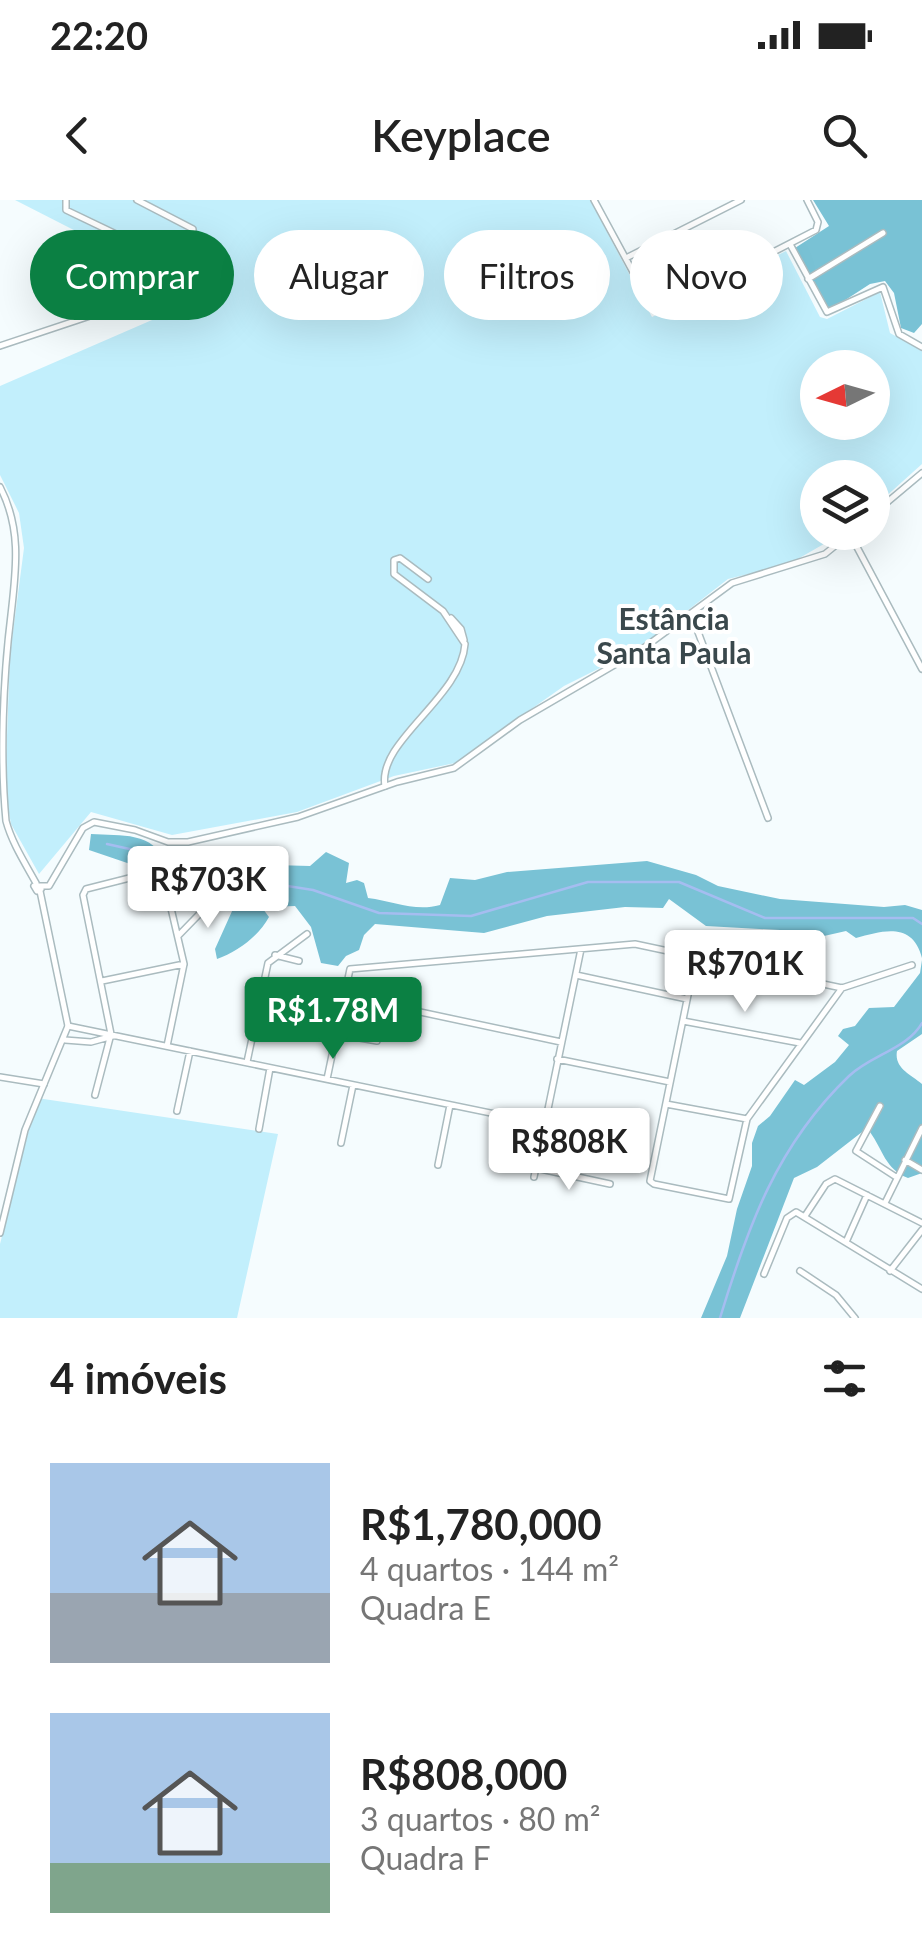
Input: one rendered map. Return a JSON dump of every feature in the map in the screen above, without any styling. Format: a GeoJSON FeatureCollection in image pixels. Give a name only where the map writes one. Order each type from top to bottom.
{"type":"FeatureCollection","features":[{"type":"Feature","properties":{"kind":"street"},"geometry":{"type":"LineString","coordinates":[[66,200],[66,210],[191,270],[193,229],[137,200]]}},
{"type":"Feature","properties":{"kind":"street"},"geometry":{"type":"LineString","coordinates":[[594,200],[654,309],[659,311],[791,246],[819,226],[806,200]]}},
{"type":"Feature","properties":{"kind":"street"},"geometry":{"type":"LineString","coordinates":[[626,258],[741,200]]}},
{"type":"Feature","properties":{"kind":"street"},"geometry":{"type":"LineString","coordinates":[[808,279],[883,233]]}},
{"type":"Feature","properties":{"kind":"street"},"geometry":{"type":"LineString","coordinates":[[791,246],[828,312],[839,310],[877,286],[883,287],[900,334],[922,347]]}},
{"type":"Feature","properties":{"kind":"street"},"geometry":{"type":"LineString","coordinates":[[0,346],[78,320]]}},
{"type":"Feature","properties":{"kind":"street"},"geometry":{"type":"LineString","coordinates":[[890,500],[922,474]]}},
{"type":"Feature","properties":{"kind":"street"},"geometry":{"type":"LineString","coordinates":[[0,488],[13,518],[16,540],[1,723],[0,788],[8,830],[38,888],[68,1026],[25,1130],[0,1233]]}},
{"type":"Feature","properties":{"kind":"street"},"geometry":{"type":"LineString","coordinates":[[38,888],[48,886],[83,828],[94,822],[168,842],[188,842],[298,817],[385,786],[438,774],[474,758],[520,720],[618,665],[732,584],[829,550]]}},
{"type":"Feature","properties":{"kind":"street"},"geometry":{"type":"LineString","coordinates":[[859,550],[922,670]]}},
{"type":"Feature","properties":{"kind":"street"},"geometry":{"type":"LineString","coordinates":[[385,786],[387,762],[444,693],[463,660],[464,640],[454,632],[451,618],[394,574],[391,566],[400,558],[428,579]]}},
{"type":"Feature","properties":{"kind":"street"},"geometry":{"type":"LineString","coordinates":[[692,616],[768,818]]}},
{"type":"Feature","properties":{"kind":"street"},"geometry":{"type":"LineString","coordinates":[[0,830],[8,830]]}},
{"type":"Feature","properties":{"kind":"street"},"geometry":{"type":"LineString","coordinates":[[95,1095],[112,1035],[83,895],[86,890],[160,872],[184,964],[167,1046]]}},
{"type":"Feature","properties":{"kind":"street"},"geometry":{"type":"LineString","coordinates":[[178,936],[214,900]]}},
{"type":"Feature","properties":{"kind":"street"},"geometry":{"type":"LineString","coordinates":[[248,1062],[268,963],[307,934]]}},
{"type":"Feature","properties":{"kind":"street"},"geometry":{"type":"LineString","coordinates":[[328,1079],[350,969],[649,944],[842,988],[912,965]]}},
{"type":"Feature","properties":{"kind":"street"},"geometry":{"type":"LineString","coordinates":[[534,1176],[581,949]]}},
{"type":"Feature","properties":{"kind":"street"},"geometry":{"type":"LineString","coordinates":[[275,955],[299,961]]}},
{"type":"Feature","properties":{"kind":"street"},"geometry":{"type":"LineString","coordinates":[[696,956],[650,1182],[722,1199],[731,1195],[747,1118],[842,988]]}},
{"type":"Feature","properties":{"kind":"street"},"geometry":{"type":"LineString","coordinates":[[102,981],[184,964]]}},
{"type":"Feature","properties":{"kind":"street"},"geometry":{"type":"LineString","coordinates":[[576,975],[687,999]]}},
{"type":"Feature","properties":{"kind":"street"},"geometry":{"type":"LineString","coordinates":[[337,1034],[377,1040],[386,1011],[392,1006],[562,1042]]}},
{"type":"Feature","properties":{"kind":"street"},"geometry":{"type":"LineString","coordinates":[[683,1020],[800,1043]]}},
{"type":"Feature","properties":{"kind":"street"},"geometry":{"type":"LineString","coordinates":[[68,1026],[544,1124]]}},
{"type":"Feature","properties":{"kind":"street"},"geometry":{"type":"LineString","coordinates":[[65,1040],[91,1042],[112,1035]]}},
{"type":"Feature","properties":{"kind":"street"},"geometry":{"type":"LineString","coordinates":[[177,1111],[190,1051]]}},
{"type":"Feature","properties":{"kind":"street"},"geometry":{"type":"LineString","coordinates":[[558,1059],[670,1082]]}},
{"type":"Feature","properties":{"kind":"street"},"geometry":{"type":"LineString","coordinates":[[258,1129],[270,1067]]}},
{"type":"Feature","properties":{"kind":"street"},"geometry":{"type":"LineString","coordinates":[[0,1076],[44,1084]]}},
{"type":"Feature","properties":{"kind":"street"},"geometry":{"type":"LineString","coordinates":[[340,1143],[353,1085]]}},
{"type":"Feature","properties":{"kind":"street"},"geometry":{"type":"LineString","coordinates":[[438,1166],[450,1104]]}},
{"type":"Feature","properties":{"kind":"street"},"geometry":{"type":"LineString","coordinates":[[666,1104],[747,1118]]}},
{"type":"Feature","properties":{"kind":"street"},"geometry":{"type":"LineString","coordinates":[[880,1106],[856,1151],[896,1177]]}},
{"type":"Feature","properties":{"kind":"street"},"geometry":{"type":"LineString","coordinates":[[885,1203],[922,1128]]}},
{"type":"Feature","properties":{"kind":"street"},"geometry":{"type":"LineString","coordinates":[[905,1160],[922,1170]]}},
{"type":"Feature","properties":{"kind":"street"},"geometry":{"type":"LineString","coordinates":[[536,1168],[610,1184]]}},
{"type":"Feature","properties":{"kind":"street"},"geometry":{"type":"LineString","coordinates":[[805,1216],[830,1180],[845,1182],[922,1223],[919,1240],[890,1271]]}},
{"type":"Feature","properties":{"kind":"street"},"geometry":{"type":"LineString","coordinates":[[0,1187],[11,1188]]}},
{"type":"Feature","properties":{"kind":"street"},"geometry":{"type":"LineString","coordinates":[[846,1242],[866,1195]]}},
{"type":"Feature","properties":{"kind":"street"},"geometry":{"type":"LineString","coordinates":[[764,1274],[787,1218],[796,1212],[922,1289]]}},
{"type":"Feature","properties":{"kind":"street"},"geometry":{"type":"LineString","coordinates":[[800,1271],[836,1295],[855,1318]]}},
{"type":"Feature","properties":{"kind":"shaded area"},"geometry":{"type":"Polygon","coordinates":[[[15,200],[590,200],[606,230],[444,230],[444,320],[610,320],[610,238],[630,275],[630,320],[783,320],[786,251],[820,317],[827,319],[880,292],[890,333],[922,351],[922,464],[890,493],[890,460],[800,460],[800,550],[813,550],[789,564],[728,579],[638,649],[564,686],[455,763],[394,776],[297,812],[172,835],[91,812],[39,874],[11,824],[5,790],[10,655],[24,548],[19,513],[0,475],[0,386],[152,320],[234,320],[234,230],[74,230],[15,200]]]}},
{"type":"Feature","properties":{"kind":"shaded area"},"geometry":{"type":"Polygon","coordinates":[[[813,200],[922,200],[922,324],[914,333],[901,328],[894,293],[885,281],[870,284],[833,308],[824,306],[795,248],[829,226],[813,200]]]}},
{"type":"Feature","properties":{"kind":"shaded area"},"geometry":{"type":"Polygon","coordinates":[[[91,834],[145,841],[161,853],[166,864],[193,858],[223,867],[251,857],[273,865],[310,866],[326,852],[349,863],[346,883],[364,883],[368,898],[422,907],[440,905],[450,878],[475,880],[507,872],[647,861],[696,875],[718,886],[780,899],[884,907],[905,905],[922,910],[922,958],[918,946],[905,934],[887,931],[856,938],[846,931],[802,941],[780,930],[706,926],[669,899],[663,908],[625,907],[547,916],[484,933],[375,924],[364,935],[359,950],[346,956],[338,966],[321,963],[311,927],[295,906],[267,907],[263,909],[269,917],[259,931],[240,948],[217,959],[215,949],[233,909],[226,896],[212,886],[185,877],[176,888],[157,866],[142,868],[89,850],[91,834]]]}},
{"type":"Feature","properties":{"kind":"shaded area"},"geometry":{"type":"Polygon","coordinates":[[[922,960],[922,1034],[897,1051],[897,1057],[904,1070],[922,1084],[922,1173],[908,1178],[900,1174],[889,1164],[870,1132],[862,1132],[817,1167],[794,1178],[740,1318],[701,1318],[727,1256],[752,1166],[752,1143],[758,1126],[770,1116],[795,1080],[804,1085],[835,1062],[849,1045],[838,1036],[843,1029],[855,1026],[869,1008],[894,1007],[920,973],[922,960]]]}},
{"type":"Feature","properties":{"kind":"shaded area"},"geometry":{"type":"Polygon","coordinates":[[[37,1098],[278,1134],[237,1318],[0,1318],[0,1244],[37,1098]]]}},
{"type":"Feature","properties":{"kind":"waterway"},"geometry":{"type":"LineString","coordinates":[[107,844],[152,854],[167,867],[313,890],[379,913],[471,916],[588,882],[679,882],[765,918],[913,918],[922,924]]}},
{"type":"Feature","properties":{"kind":"waterway"},"geometry":{"type":"LineString","coordinates":[[720,1318],[754,1219],[802,1130],[849,1076],[898,1046],[922,1023]]}},
{"type":"Feature","properties":{"kind":"district","name":"Estância Santa Paula"},"geometry":{"type":"Point","coordinates":[674,637]}}]}
